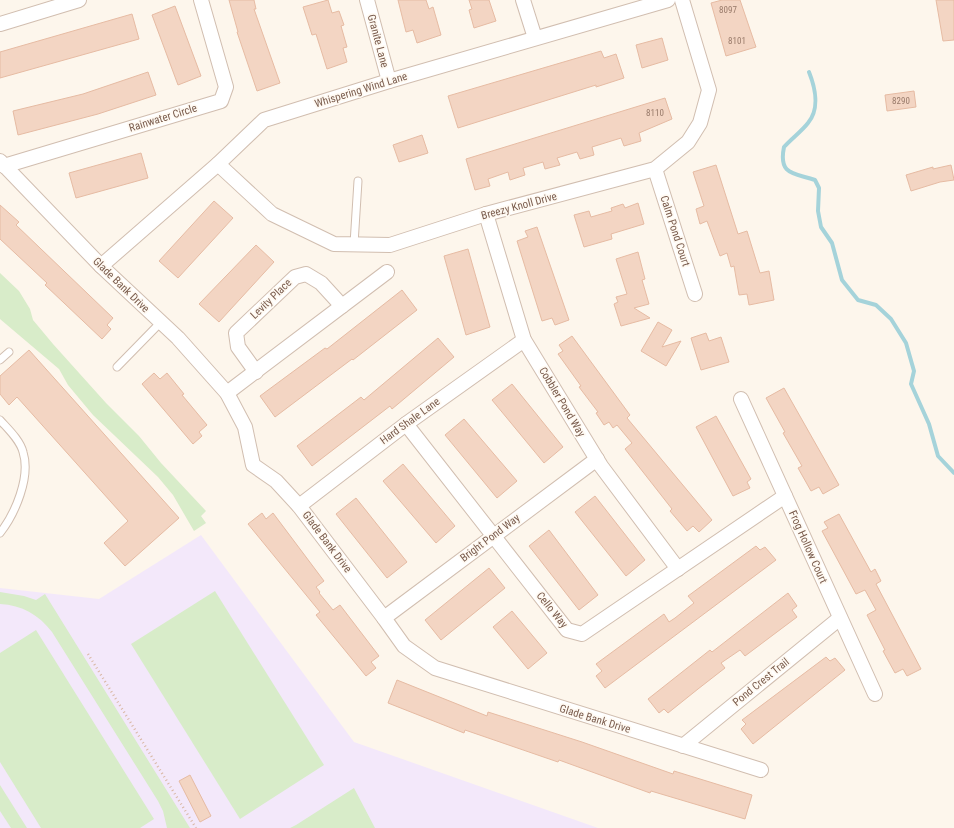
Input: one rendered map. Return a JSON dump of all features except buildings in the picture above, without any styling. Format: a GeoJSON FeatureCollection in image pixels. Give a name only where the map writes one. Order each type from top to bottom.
{"type":"FeatureCollection","features":[{"type":"Feature","properties":{"kind":"street","name":"Rainwater Circle"},"geometry":{"type":"LineString","coordinates":[[2,163],[221,101],[226,87],[201,0]]}},
{"type":"Feature","properties":{"kind":"street","name":"Granite Lane"},"geometry":{"type":"LineString","coordinates":[[367,0],[389,81]]}},
{"type":"Feature","properties":{"kind":"street"},"geometry":{"type":"LineString","coordinates":[[523,0],[535,38]]}},
{"type":"Feature","properties":{"kind":"street","name":"Whispering Wind Lane"},"geometry":{"type":"LineString","coordinates":[[101,266],[218,164],[264,120],[389,81],[668,0]]}},
{"type":"Feature","properties":{"kind":"street","name":"Breezy Knoll Drive"},"geometry":{"type":"LineString","coordinates":[[218,164],[272,214],[334,244],[390,245],[486,214],[655,169],[688,142],[700,123],[708,90],[682,0]]}},
{"type":"Feature","properties":{"kind":"street"},"geometry":{"type":"LineString","coordinates":[[0,24],[70,1]]}},
{"type":"Feature","properties":{"kind":"street","name":"Glade Bank Drive"},"geometry":{"type":"LineString","coordinates":[[2,163],[101,266],[178,338],[227,394],[245,426],[253,465],[276,481],[299,506],[404,646],[435,668],[761,770]]}},
{"type":"Feature","properties":{"kind":"street","name":"Calm Pond Court"},"geometry":{"type":"LineString","coordinates":[[655,169],[695,294]]}},
{"type":"Feature","properties":{"kind":"street","name":"Cobbler Pond Way"},"geometry":{"type":"LineString","coordinates":[[486,214],[524,340],[596,459],[678,569]]}},
{"type":"Feature","properties":{"kind":"street"},"geometry":{"type":"LineString","coordinates":[[227,394],[387,272]]}},
{"type":"Feature","properties":{"kind":"street","name":"Levity Place"},"geometry":{"type":"LineString","coordinates":[[256,372],[238,347],[236,333],[294,277],[306,274],[322,283],[342,306]]}},
{"type":"Feature","properties":{"kind":"street","name":"Hard Shale Lane"},"geometry":{"type":"LineString","coordinates":[[299,506],[406,424],[524,340]]}},
{"type":"Feature","properties":{"kind":"street","name":"Frog Hollow Court"},"geometry":{"type":"LineString","coordinates":[[741,399],[874,694]]}},
{"type":"Feature","properties":{"kind":"street","name":"Cello Way"},"geometry":{"type":"LineString","coordinates":[[406,424],[567,630],[582,634],[785,496]]}},
{"type":"Feature","properties":{"kind":"street","name":"Bright Pond Way"},"geometry":{"type":"LineString","coordinates":[[384,618],[596,459]]}},
{"type":"Feature","properties":{"kind":"street","name":"Pond Crest Trail"},"geometry":{"type":"LineString","coordinates":[[683,746],[840,618]]}},
{"type":"Feature","properties":{"kind":"lane"},"geometry":{"type":"LineString","coordinates":[[354,244],[358,181]]}},
{"type":"Feature","properties":{"kind":"lane"},"geometry":{"type":"LineString","coordinates":[[117,367],[161,322]]}},
{"type":"Feature","properties":{"kind":"lane"},"geometry":{"type":"LineString","coordinates":[[0,360],[9,352]]}},
{"type":"Feature","properties":{"kind":"lane"},"geometry":{"type":"LineString","coordinates":[[0,420],[15,437],[24,452],[25,477],[8,523],[0,533]]}},
{"type":"Feature","properties":{"kind":"path"},"geometry":{"type":"LineString","coordinates":[[88,654],[196,828]]}},
{"type":"Feature","properties":{"kind":"shaded area"},"geometry":{"type":"Polygon","coordinates":[[[201,535],[354,742],[598,828],[0,828],[0,588],[99,599],[201,535]]]}},
{"type":"Feature","properties":{"kind":"green space"},"geometry":{"type":"Polygon","coordinates":[[[0,273],[19,291],[30,309],[33,320],[53,344],[106,403],[139,436],[161,463],[206,511],[201,516],[206,523],[194,531],[173,495],[158,477],[93,415],[68,385],[59,369],[0,319],[0,273]]]}},
{"type":"Feature","properties":{"kind":"green space"},"geometry":{"type":"Polygon","coordinates":[[[215,591],[324,765],[240,819],[131,644],[215,591]]]}},
{"type":"Feature","properties":{"kind":"green space"},"geometry":{"type":"Polygon","coordinates":[[[0,592],[24,596],[36,600],[45,594],[190,828],[167,828],[163,811],[158,801],[52,632],[36,616],[29,612],[16,606],[0,604],[0,592]]]}},
{"type":"Feature","properties":{"kind":"green space"},"geometry":{"type":"Polygon","coordinates":[[[36,630],[154,819],[140,828],[41,828],[0,762],[0,653],[36,630]]]}},
{"type":"Feature","properties":{"kind":"green space"},"geometry":{"type":"Polygon","coordinates":[[[0,785],[27,828],[11,828],[0,811],[0,785]]]}},
{"type":"Feature","properties":{"kind":"green space"},"geometry":{"type":"Polygon","coordinates":[[[354,788],[375,828],[290,828],[296,825],[354,788]]]}},
{"type":"Feature","properties":{"kind":"waterway"},"geometry":{"type":"LineString","coordinates":[[809,72],[815,98],[814,111],[812,117],[805,126],[784,147],[784,163],[790,172],[815,180],[819,188],[818,211],[821,227],[832,243],[842,280],[858,300],[876,305],[891,319],[906,343],[914,371],[911,384],[929,424],[938,456],[954,473]]}}]}
